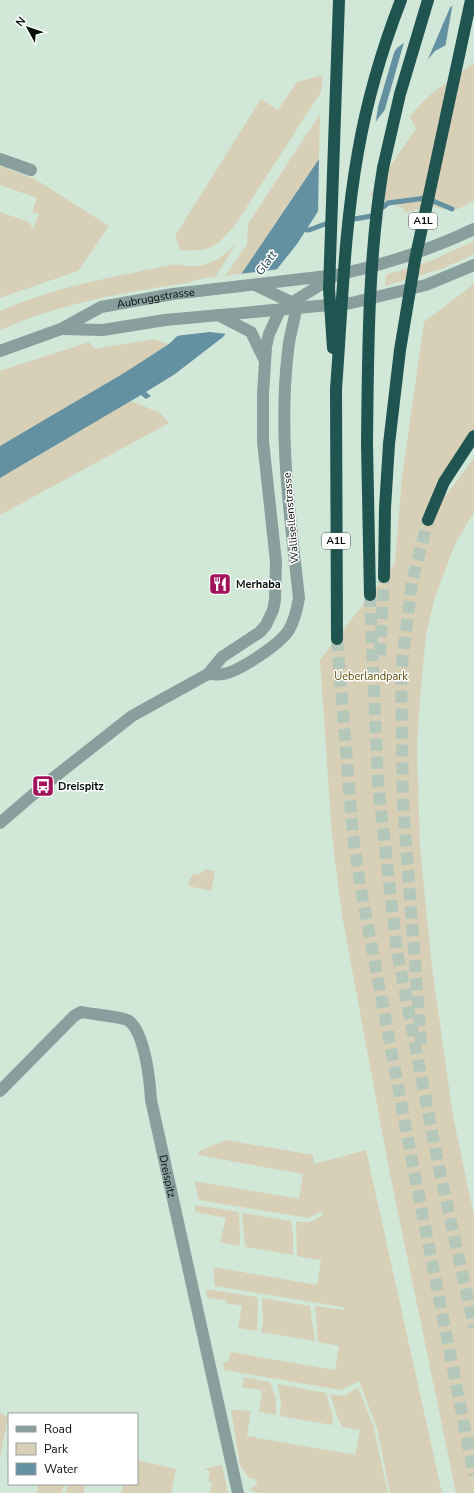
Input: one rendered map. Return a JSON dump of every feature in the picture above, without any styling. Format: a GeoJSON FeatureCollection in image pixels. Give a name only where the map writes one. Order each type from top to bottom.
{"type":"FeatureCollection","features":[{"type":"Feature","properties":{"kind":"highway","name":"A1L"},"geometry":{"type":"LineString","coordinates":[[336,389],[329,289],[339,0]]}},
{"type":"Feature","properties":{"kind":"highway","name":"A1L"},"geometry":{"type":"LineString","coordinates":[[337,639],[335,444],[336,389],[347,243],[358,153],[378,64],[400,0]]}},
{"type":"Feature","properties":{"kind":"highway"},"geometry":{"type":"LineString","coordinates":[[370,595],[367,444],[371,295],[378,205],[394,116],[428,0]]}},
{"type":"Feature","properties":{"kind":"highway"},"geometry":{"type":"LineString","coordinates":[[420,29],[437,0]]}},
{"type":"Feature","properties":{"kind":"highway","name":"A1L"},"geometry":{"type":"LineString","coordinates":[[384,577],[385,508],[389,444],[400,350],[415,260],[471,0]]}},
{"type":"Feature","properties":{"kind":"highway"},"geometry":{"type":"LineString","coordinates":[[428,520],[444,482],[474,436]]}},
{"type":"Feature","properties":{"kind":"street"},"geometry":{"type":"LineString","coordinates":[[0,159],[31,170]]}},
{"type":"Feature","properties":{"kind":"street","name":"Aubruggstrasse"},"geometry":{"type":"LineString","coordinates":[[0,351],[61,329],[101,307],[151,297],[336,275],[401,259],[441,245],[474,229]]}},
{"type":"Feature","properties":{"kind":"street","name":"Aubruggstrasse"},"geometry":{"type":"LineString","coordinates":[[289,302],[351,303],[394,294],[426,285],[474,265]]}},
{"type":"Feature","properties":{"kind":"street","name":"Aubruggstrasse"},"geometry":{"type":"LineString","coordinates":[[61,329],[103,330],[165,320],[275,310],[316,289],[336,275]]}},
{"type":"Feature","properties":{"kind":"street"},"geometry":{"type":"LineString","coordinates":[[255,285],[289,302]]}},
{"type":"Feature","properties":{"kind":"street","name":"Wallisellenstrasse"},"geometry":{"type":"LineString","coordinates":[[208,674],[223,674],[245,665],[279,641],[288,631],[297,614],[298,598],[287,489],[284,426],[289,302]]}},
{"type":"Feature","properties":{"kind":"street","name":"Wallisellenstrasse"},"geometry":{"type":"LineString","coordinates":[[0,823],[43,786],[132,716],[208,674],[222,657],[260,632],[270,618],[275,600],[276,562],[262,426],[265,360],[275,310]]}},
{"type":"Feature","properties":{"kind":"street","name":"Wallisellenstrasse"},"geometry":{"type":"LineString","coordinates":[[217,315],[251,332],[265,360]]}},
{"type":"Feature","properties":{"kind":"street","name":"Dreispitz"},"geometry":{"type":"LineString","coordinates":[[0,1092],[74,1016],[81,1012],[129,1020],[135,1028],[141,1043],[149,1078],[151,1100],[238,1493]]}},
{"type":"Feature","properties":{"kind":"green space"},"geometry":{"type":"Polygon","coordinates":[[[474,63],[474,201],[458,209],[442,209],[431,206],[405,213],[403,208],[370,195],[416,129],[410,117],[416,109],[431,94],[474,63]]]}},
{"type":"Feature","properties":{"kind":"green space"},"geometry":{"type":"Polygon","coordinates":[[[323,75],[321,92],[235,225],[217,244],[212,247],[199,250],[180,250],[175,236],[261,99],[278,110],[297,82],[323,75]]]}},
{"type":"Feature","properties":{"kind":"green space"},"geometry":{"type":"Polygon","coordinates":[[[320,114],[319,159],[242,273],[225,276],[247,244],[248,224],[320,114]]]}},
{"type":"Feature","properties":{"kind":"green space"},"geometry":{"type":"Polygon","coordinates":[[[0,166],[35,179],[109,226],[78,271],[0,298],[0,212],[29,222],[33,229],[39,214],[32,212],[37,198],[0,185],[0,166]]]}},
{"type":"Feature","properties":{"kind":"green space"},"geometry":{"type":"Polygon","coordinates":[[[474,241],[474,254],[444,268],[385,286],[386,275],[433,260],[474,241]]]}},
{"type":"Feature","properties":{"kind":"green space"},"geometry":{"type":"Polygon","coordinates":[[[236,244],[215,277],[134,291],[88,301],[22,321],[0,330],[0,311],[41,295],[171,265],[198,266],[208,264],[225,254],[236,244]]]}},
{"type":"Feature","properties":{"kind":"green space","name":"Ueberlandpark"},"geometry":{"type":"Polygon","coordinates":[[[474,284],[474,437],[432,512],[407,547],[474,458],[474,512],[454,546],[434,600],[426,635],[417,749],[420,847],[432,967],[453,1116],[474,1216],[474,1493],[456,1493],[389,1169],[342,915],[332,836],[320,660],[395,563],[402,477],[424,322],[474,284]]]}},
{"type":"Feature","properties":{"kind":"green space"},"geometry":{"type":"Polygon","coordinates":[[[154,339],[169,344],[124,373],[0,446],[0,371],[89,342],[94,349],[154,339]]]}},
{"type":"Feature","properties":{"kind":"green space"},"geometry":{"type":"Polygon","coordinates":[[[131,401],[160,413],[169,423],[0,515],[0,478],[131,401]]]}},
{"type":"Feature","properties":{"kind":"green space"},"geometry":{"type":"Polygon","coordinates":[[[205,869],[215,871],[211,891],[188,886],[190,879],[194,874],[200,874],[205,869]]]}},
{"type":"Feature","properties":{"kind":"green space"},"geometry":{"type":"Polygon","coordinates":[[[226,1140],[313,1155],[314,1164],[366,1150],[442,1493],[390,1493],[377,1428],[359,1381],[341,1390],[224,1370],[223,1362],[228,1362],[231,1352],[335,1370],[339,1346],[318,1342],[315,1306],[344,1310],[343,1307],[215,1286],[213,1267],[317,1285],[321,1260],[297,1256],[296,1222],[310,1222],[323,1215],[322,1211],[308,1218],[199,1200],[194,1181],[299,1199],[303,1174],[198,1155],[199,1151],[226,1140]]]}},
{"type":"Feature","properties":{"kind":"green space"},"geometry":{"type":"Polygon","coordinates":[[[195,1205],[239,1212],[240,1246],[220,1242],[226,1218],[195,1212],[195,1205]]]}},
{"type":"Feature","properties":{"kind":"green space"},"geometry":{"type":"Polygon","coordinates":[[[242,1213],[291,1221],[293,1234],[293,1255],[245,1247],[242,1213]]]}},
{"type":"Feature","properties":{"kind":"green space"},"geometry":{"type":"Polygon","coordinates":[[[206,1289],[257,1297],[257,1331],[238,1328],[242,1306],[226,1303],[226,1300],[207,1298],[206,1289]]]}},
{"type":"Feature","properties":{"kind":"green space"},"geometry":{"type":"Polygon","coordinates":[[[262,1298],[310,1306],[315,1341],[261,1332],[263,1321],[262,1298]]]}},
{"type":"Feature","properties":{"kind":"green space"},"geometry":{"type":"Polygon","coordinates":[[[244,1377],[270,1382],[276,1399],[276,1415],[259,1412],[262,1390],[242,1387],[244,1377]]]}},
{"type":"Feature","properties":{"kind":"green space"},"geometry":{"type":"Polygon","coordinates":[[[278,1384],[326,1393],[333,1416],[332,1425],[280,1416],[281,1403],[278,1384]]]}},
{"type":"Feature","properties":{"kind":"green space"},"geometry":{"type":"Polygon","coordinates":[[[358,1387],[373,1425],[388,1493],[259,1493],[249,1490],[258,1483],[255,1479],[249,1478],[240,1465],[231,1410],[251,1411],[247,1436],[355,1455],[360,1430],[342,1427],[330,1394],[344,1396],[358,1387]]]}},
{"type":"Feature","properties":{"kind":"green space"},"geometry":{"type":"Polygon","coordinates":[[[0,1413],[8,1417],[0,1458],[0,1413]]]}},
{"type":"Feature","properties":{"kind":"green space"},"geometry":{"type":"Polygon","coordinates":[[[138,1460],[176,1469],[171,1493],[121,1493],[123,1485],[138,1485],[138,1460]]]}},
{"type":"Feature","properties":{"kind":"green space"},"geometry":{"type":"Polygon","coordinates":[[[222,1465],[228,1493],[210,1493],[212,1482],[208,1481],[210,1471],[204,1469],[222,1465]]]}},
{"type":"Feature","properties":{"kind":"green space"},"geometry":{"type":"Polygon","coordinates":[[[38,1485],[64,1485],[62,1493],[37,1493],[38,1485]]]}},
{"type":"Feature","properties":{"kind":"green space"},"geometry":{"type":"Polygon","coordinates":[[[68,1485],[85,1485],[84,1493],[66,1493],[68,1485]]]}},
{"type":"Feature","properties":{"kind":"water","name":"Glatt"},"geometry":{"type":"Polygon","coordinates":[[[460,0],[474,30],[435,51],[379,117],[297,244],[223,337],[175,374],[146,392],[151,396],[146,399],[141,395],[0,478],[0,446],[124,373],[169,344],[242,273],[319,159],[397,48],[460,0]]]}},
{"type":"Feature","properties":{"kind":"pier"},"geometry":{"type":"Polygon","coordinates":[[[457,0],[474,0],[474,33],[445,48],[453,2],[457,0]]]}},
{"type":"Feature","properties":{"kind":"pier"},"geometry":{"type":"Polygon","coordinates":[[[452,3],[425,66],[383,116],[405,39],[452,3]]]}},
{"type":"Feature","properties":{"kind":"pier"},"geometry":{"type":"Polygon","coordinates":[[[396,46],[378,107],[375,127],[318,216],[319,155],[396,46]]]}},
{"type":"Feature","properties":{"kind":"pier"},"geometry":{"type":"Polygon","coordinates":[[[280,269],[227,334],[210,332],[175,336],[239,274],[280,269]]]}},
{"type":"Feature","properties":{"kind":"waterway"},"geometry":{"type":"LineString","coordinates":[[348,220],[372,216],[388,203],[426,198],[452,209]]}},
{"type":"Feature","properties":{"kind":"waterway"},"geometry":{"type":"LineString","coordinates":[[300,229],[309,230],[328,223]]}},
{"type":"Feature","properties":{"kind":"tunnel"},"geometry":{"type":"LineString","coordinates":[[421,1044],[403,804],[401,672],[412,582],[428,520]]}},
{"type":"Feature","properties":{"kind":"tunnel"},"geometry":{"type":"LineString","coordinates":[[380,655],[384,577]]}},
{"type":"Feature","properties":{"kind":"tunnel"},"geometry":{"type":"LineString","coordinates":[[370,595],[378,784],[397,951],[438,1163],[474,1327]]}},
{"type":"Feature","properties":{"kind":"tunnel"},"geometry":{"type":"LineString","coordinates":[[337,639],[353,836],[360,884],[413,1166],[474,1475]]}},
{"type":"Feature","properties":{"kind":"place","name":"Merhaba"},"geometry":{"type":"Point","coordinates":[220,584]}},
{"type":"Feature","properties":{"kind":"place","name":"Dreispitz"},"geometry":{"type":"Point","coordinates":[43,786]}}]}
